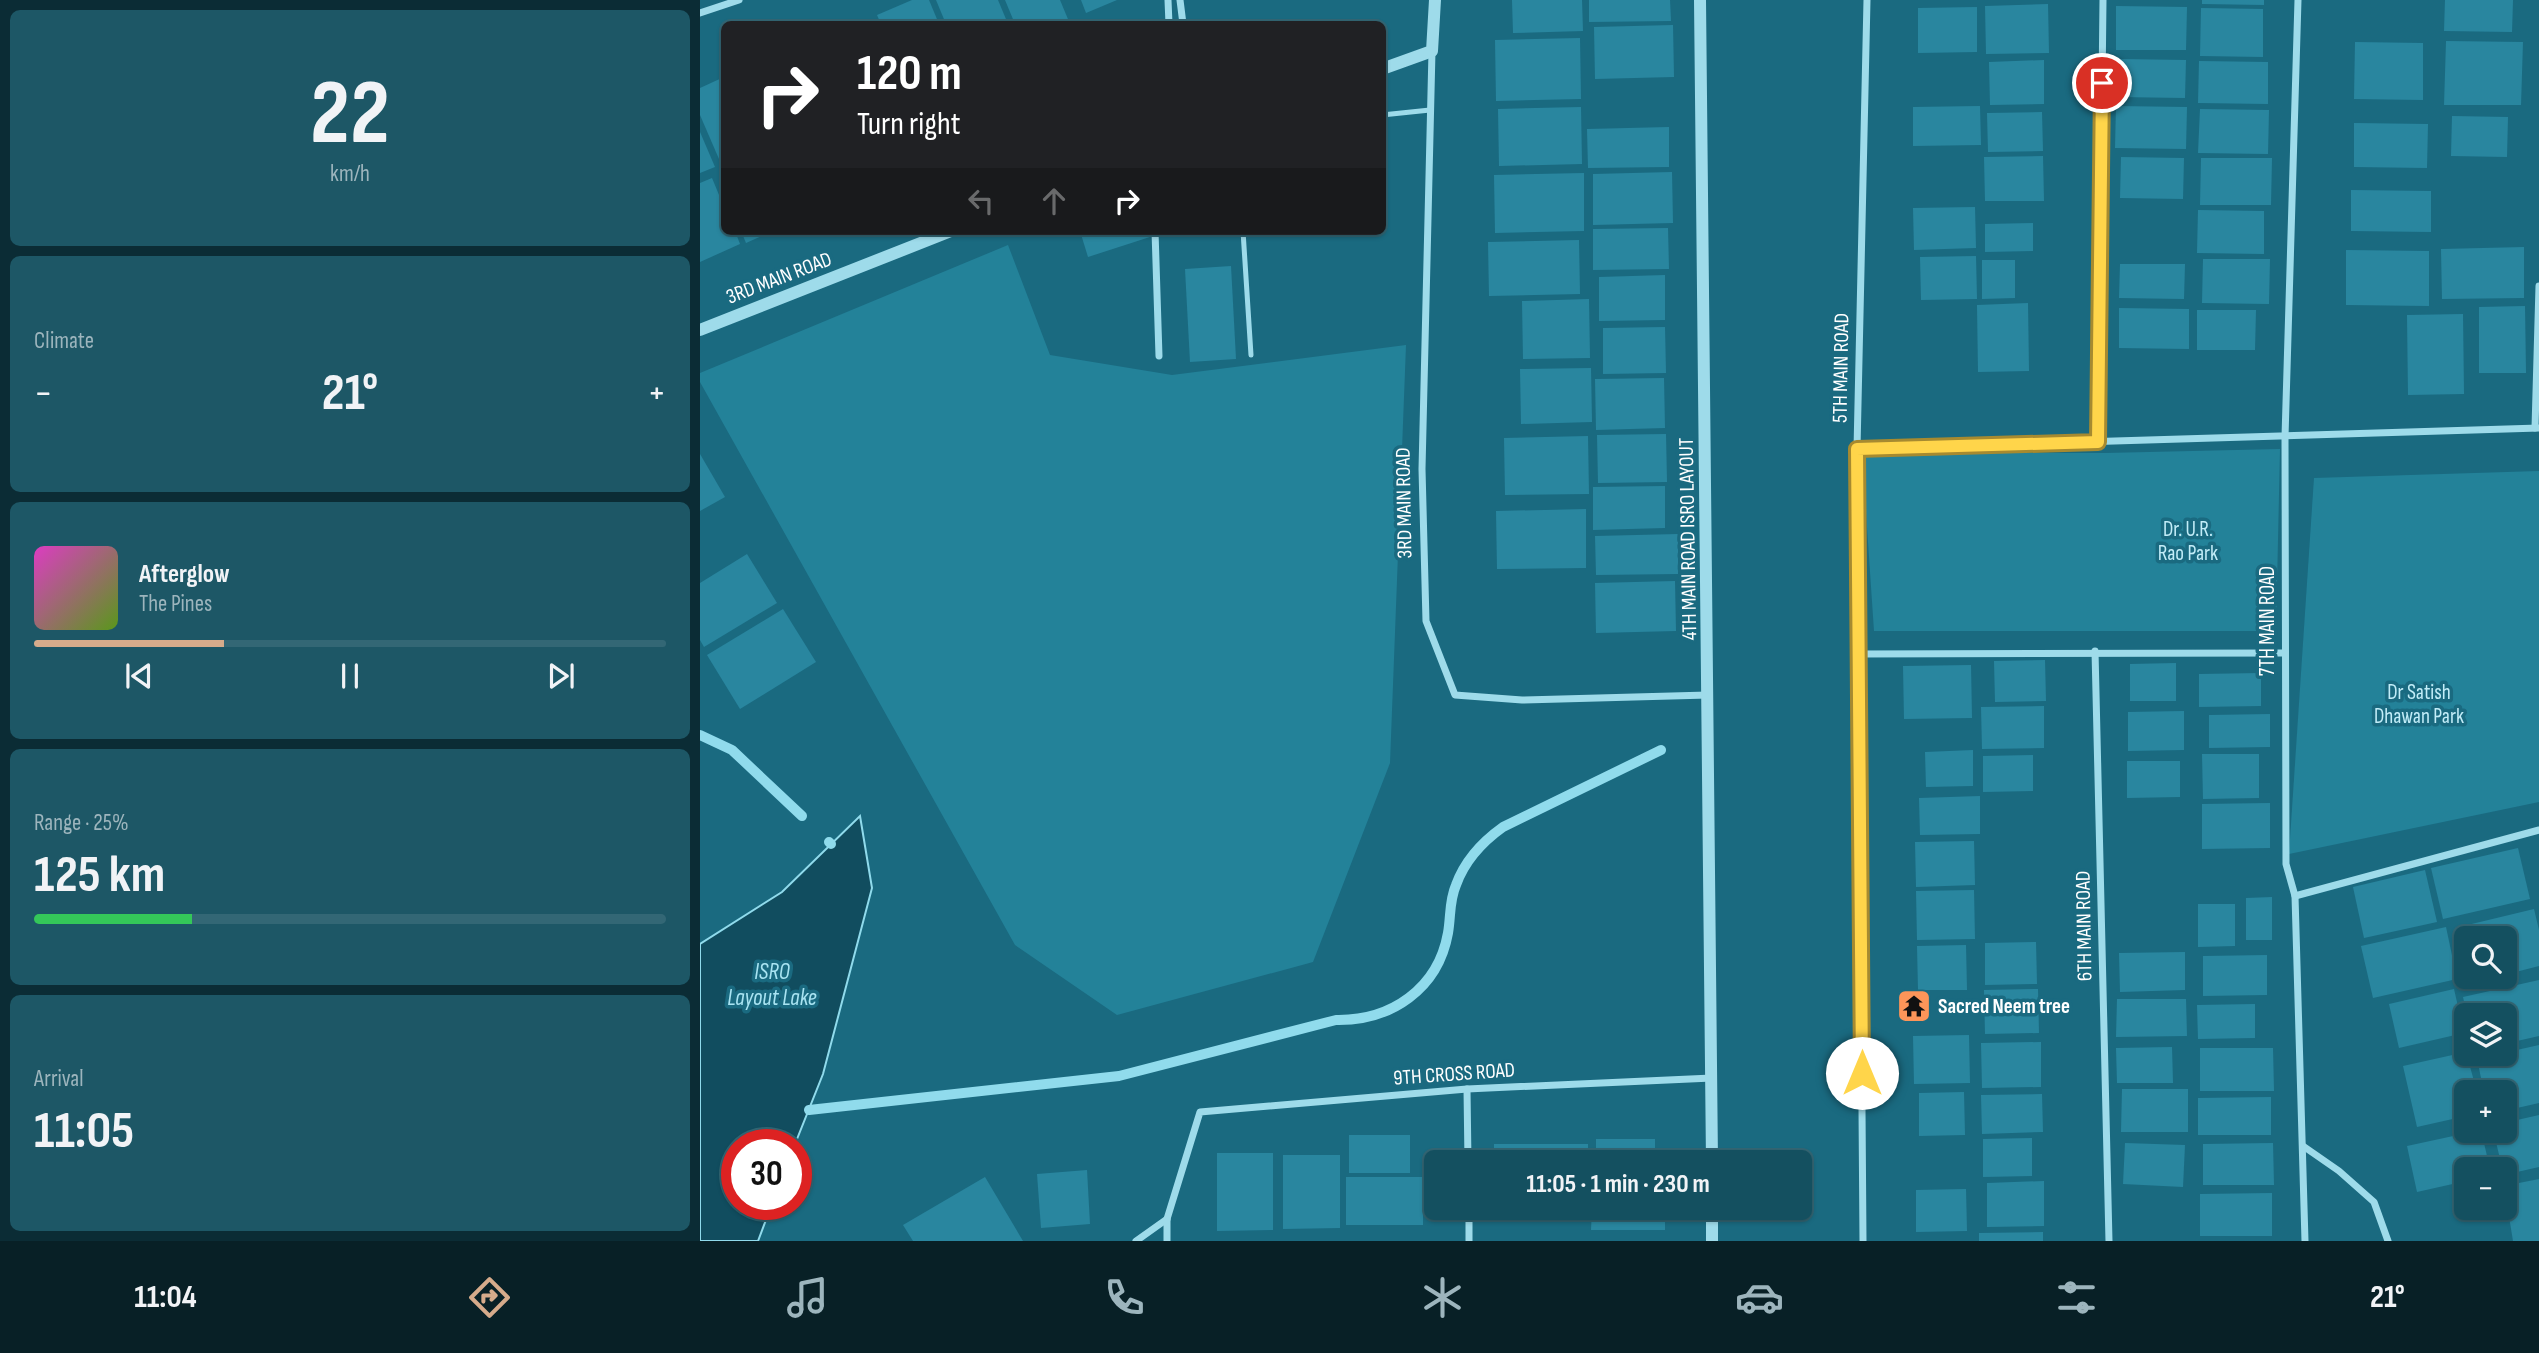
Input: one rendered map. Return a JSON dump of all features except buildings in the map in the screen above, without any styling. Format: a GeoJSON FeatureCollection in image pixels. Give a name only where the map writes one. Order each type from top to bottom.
{"type":"FeatureCollection","features":[{"type":"Feature","properties":{"kind":"street"},"geometry":{"type":"LineString","coordinates":[[700,13],[738,0]]}},
{"type":"Feature","properties":{"kind":"street"},"geometry":{"type":"LineString","coordinates":[[1168,0],[1169,21]]}},
{"type":"Feature","properties":{"kind":"street"},"geometry":{"type":"LineString","coordinates":[[1180,0],[1183,21]]}},
{"type":"Feature","properties":{"kind":"street","name":"3RD MAIN ROAD"},"geometry":{"type":"LineString","coordinates":[[1436,0],[1430,110],[1422,469],[1426,621],[1455,695],[1522,699],[1709,695]]}},
{"type":"Feature","properties":{"kind":"street","name":"4TH MAIN ROAD ISRO LAYOUT"},"geometry":{"type":"LineString","coordinates":[[1700,0],[1712,1150]]}},
{"type":"Feature","properties":{"kind":"street","name":"5TH MAIN ROAD"},"geometry":{"type":"LineString","coordinates":[[1863,1241],[1857,449],[1867,0]]}},
{"type":"Feature","properties":{"kind":"street"},"geometry":{"type":"LineString","coordinates":[[2098,442],[2103,0]]}},
{"type":"Feature","properties":{"kind":"street","name":"7TH MAIN ROAD"},"geometry":{"type":"LineString","coordinates":[[2298,0],[2285,437],[2286,864],[2295,896],[2305,1241]]}},
{"type":"Feature","properties":{"kind":"street"},"geometry":{"type":"LineString","coordinates":[[1386,68],[1432,51]]}},
{"type":"Feature","properties":{"kind":"street","name":"3RD MAIN ROAD"},"geometry":{"type":"LineString","coordinates":[[700,330],[941,235]]}},
{"type":"Feature","properties":{"kind":"street"},"geometry":{"type":"LineString","coordinates":[[1155,235],[1159,356]]}},
{"type":"Feature","properties":{"kind":"street"},"geometry":{"type":"LineString","coordinates":[[1857,449],[2537,428],[2539,286]]}},
{"type":"Feature","properties":{"kind":"street"},"geometry":{"type":"LineString","coordinates":[[1859,654],[2095,651],[2285,653]]}},
{"type":"Feature","properties":{"kind":"street","name":"6TH MAIN ROAD"},"geometry":{"type":"LineString","coordinates":[[2095,651],[2109,1241]]}},
{"type":"Feature","properties":{"kind":"street"},"geometry":{"type":"LineString","coordinates":[[2295,896],[2539,830]]}},
{"type":"Feature","properties":{"kind":"street","name":"9TH CROSS ROAD"},"geometry":{"type":"LineString","coordinates":[[1167,1219],[1200,1112],[1467,1089],[1712,1078]]}},
{"type":"Feature","properties":{"kind":"street"},"geometry":{"type":"LineString","coordinates":[[1467,1089],[1468,1150]]}},
{"type":"Feature","properties":{"kind":"street"},"geometry":{"type":"LineString","coordinates":[[2303,1146],[2339,1171],[2374,1202],[2388,1241]]}},
{"type":"Feature","properties":{"kind":"street"},"geometry":{"type":"LineString","coordinates":[[1136,1241],[1167,1219]]}},
{"type":"Feature","properties":{"kind":"street"},"geometry":{"type":"LineString","coordinates":[[1167,1219],[1167,1241]]}},
{"type":"Feature","properties":{"kind":"street"},"geometry":{"type":"LineString","coordinates":[[1469,1220],[1469,1241]]}},
{"type":"Feature","properties":{"kind":"street"},"geometry":{"type":"LineString","coordinates":[[1712,1220],[1712,1241]]}},
{"type":"Feature","properties":{"kind":"lane"},"geometry":{"type":"LineString","coordinates":[[1386,115],[1430,110]]}},
{"type":"Feature","properties":{"kind":"lane"},"geometry":{"type":"LineString","coordinates":[[1243,235],[1251,355]]}},
{"type":"Feature","properties":{"kind":"green space"},"geometry":{"type":"Polygon","coordinates":[[[1008,245],[1050,355],[1172,375],[1406,345],[1390,763],[1313,962],[1117,1015],[1015,945],[700,382],[700,373],[1008,245]]]}},
{"type":"Feature","properties":{"kind":"green space","name":"Dr. U.R. Rao Park"},"geometry":{"type":"Polygon","coordinates":[[[2280,449],[2276,631],[1874,631],[1862,453],[2105,453],[2280,449]]]}},
{"type":"Feature","properties":{"kind":"green space","name":"Dr Satish Dhawan Park"},"geometry":{"type":"Polygon","coordinates":[[[2539,471],[2539,802],[2289,854],[2314,478],[2539,471]]]}},
{"type":"Feature","properties":{"kind":"water","name":"ISRO Layout Lake"},"geometry":{"type":"Polygon","coordinates":[[[860,816],[872,888],[823,1074],[801,1129],[721,1129],[721,1220],[766,1220],[758,1241],[700,1241],[700,944],[782,892],[860,816]]]}},
{"type":"Feature","properties":{"kind":"waterway"},"geometry":{"type":"LineString","coordinates":[[700,735],[732,750],[802,816]]}},
{"type":"Feature","properties":{"kind":"waterway"},"geometry":{"type":"LineString","coordinates":[[809,1110],[1119,1076],[1336,1020],[1375,1015],[1393,1008],[1409,998],[1434,970],[1443,953],[1456,885],[1464,868],[1481,845],[1503,827],[1661,750]]}},
{"type":"Feature","properties":{"kind":"place","name":"Sacred Neem tree"},"geometry":{"type":"Point","coordinates":[1914,1006]}},
{"type":"Feature","properties":{"kind":"route"},"geometry":{"type":"LineString","coordinates":[[1862,1073],[1857,449],[2098,442],[2102,83]]}}]}
